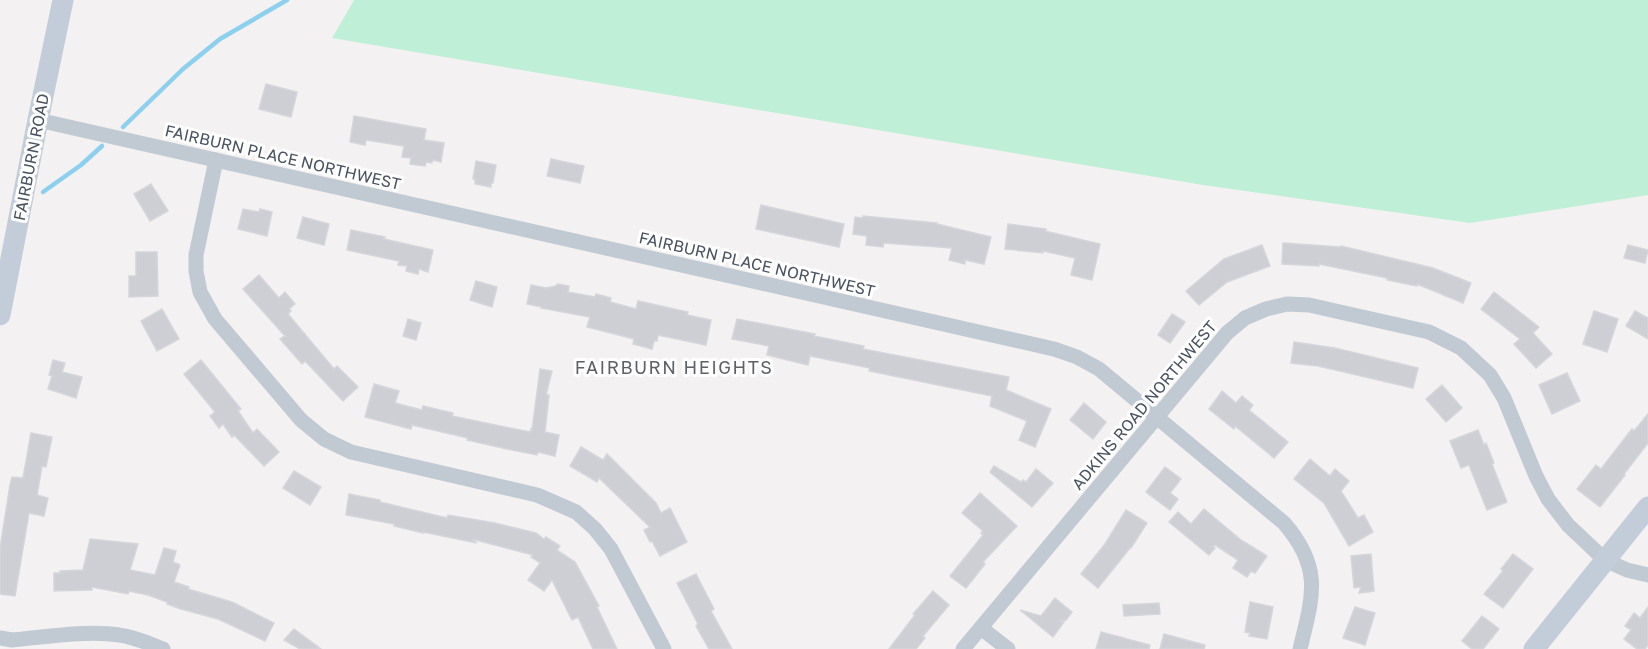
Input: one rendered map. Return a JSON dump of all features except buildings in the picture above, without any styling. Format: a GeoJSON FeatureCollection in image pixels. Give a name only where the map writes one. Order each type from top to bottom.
{"type":"FeatureCollection","features":[{"type":"Feature","properties":{"kind":"street","name":"FAIRBURN ROAD"},"geometry":{"type":"LineString","coordinates":[[0,315],[63,0]]}},
{"type":"Feature","properties":{"kind":"street","name":"FAIRBURN PLACE NORTHWEST"},"geometry":{"type":"LineString","coordinates":[[38,120],[1054,349],[1077,357],[1099,369],[1157,416],[1284,522],[1297,538],[1306,556],[1312,578],[1312,602],[1300,649]]}},
{"type":"Feature","properties":{"kind":"street"},"geometry":{"type":"LineString","coordinates":[[216,160],[196,255],[196,272],[200,292],[214,319],[301,420],[324,439],[351,452],[537,495],[576,512],[595,529],[611,549],[664,649]]}},
{"type":"Feature","properties":{"kind":"street","name":"ADKINS ROAD NORTHWEST"},"geometry":{"type":"LineString","coordinates":[[963,649],[1227,333],[1245,318],[1266,309],[1287,304],[1309,305],[1429,332],[1461,348],[1490,375],[1504,398],[1536,476],[1548,499],[1568,525],[1605,560],[1627,570],[1648,575]]}},
{"type":"Feature","properties":{"kind":"street"},"geometry":{"type":"LineString","coordinates":[[1534,649],[1648,507]]}},
{"type":"Feature","properties":{"kind":"street"},"geometry":{"type":"LineString","coordinates":[[981,628],[1008,649]]}},
{"type":"Feature","properties":{"kind":"street"},"geometry":{"type":"LineString","coordinates":[[0,638],[12,640],[95,633],[143,640],[163,649]]}},
{"type":"Feature","properties":{"kind":"green space"},"geometry":{"type":"Polygon","coordinates":[[[354,0],[1648,0],[1648,195],[1470,223],[1203,185],[332,38],[354,0]]]}},
{"type":"Feature","properties":{"kind":"waterway"},"geometry":{"type":"LineString","coordinates":[[123,127],[183,69],[220,39],[287,0]]}},
{"type":"Feature","properties":{"kind":"waterway"},"geometry":{"type":"LineString","coordinates":[[43,192],[81,165],[102,146]]}},
{"type":"Feature","properties":{"kind":"district","name":"FAIRBURN HEIGHTS"},"geometry":{"type":"Point","coordinates":[674,368]}}]}
